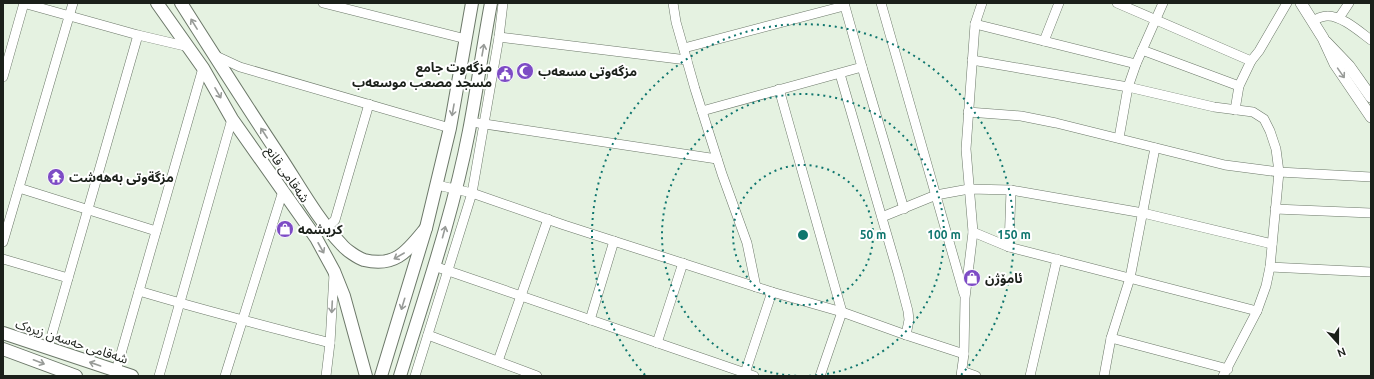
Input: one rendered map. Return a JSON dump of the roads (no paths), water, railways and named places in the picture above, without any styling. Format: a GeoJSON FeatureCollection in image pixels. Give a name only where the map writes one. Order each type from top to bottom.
{"type":"FeatureCollection","features":[{"type":"Feature","properties":{"kind":"main road","name":"شەقامی قانع"},"geometry":{"type":"LineString","coordinates":[[157,3],[203,68],[232,119],[316,238],[334,271],[344,296],[366,376]]}},
{"type":"Feature","properties":{"kind":"main road","name":"شەقامی قانع"},"geometry":{"type":"LineString","coordinates":[[181,3],[318,214],[342,246],[363,260],[383,262],[399,257],[410,248],[426,228]]}},
{"type":"Feature","properties":{"kind":"main road"},"geometry":{"type":"LineString","coordinates":[[381,376],[426,228],[450,128],[472,3]]}},
{"type":"Feature","properties":{"kind":"main road"},"geometry":{"type":"LineString","coordinates":[[400,376],[444,233],[455,188],[470,122],[491,3]]}},
{"type":"Feature","properties":{"kind":"main road"},"geometry":{"type":"LineString","coordinates":[[305,222],[318,214]]}},
{"type":"Feature","properties":{"kind":"main road","name":"شەقامی حەسەن زیرەک"},"geometry":{"type":"LineString","coordinates":[[3,333],[132,376]]}},
{"type":"Feature","properties":{"kind":"main road"},"geometry":{"type":"LineString","coordinates":[[3,349],[76,376]]}},
{"type":"Feature","properties":{"kind":"street"},"geometry":{"type":"LineString","coordinates":[[3,75],[24,3],[138,35],[189,47]]}},
{"type":"Feature","properties":{"kind":"street"},"geometry":{"type":"LineString","coordinates":[[3,242],[73,3]]}},
{"type":"Feature","properties":{"kind":"street"},"geometry":{"type":"LineString","coordinates":[[323,3],[466,39]]}},
{"type":"Feature","properties":{"kind":"street"},"geometry":{"type":"LineString","coordinates":[[416,376],[472,193],[499,37],[503,3]]}},
{"type":"Feature","properties":{"kind":"street"},"geometry":{"type":"LineString","coordinates":[[673,3],[687,60],[702,111],[746,243],[756,287]]}},
{"type":"Feature","properties":{"kind":"street"},"geometry":{"type":"LineString","coordinates":[[882,3],[965,298]]}},
{"type":"Feature","properties":{"kind":"street"},"geometry":{"type":"LineString","coordinates":[[1044,41],[1059,3]]}},
{"type":"Feature","properties":{"kind":"street"},"geometry":{"type":"LineString","coordinates":[[1117,3],[1251,61]]}},
{"type":"Feature","properties":{"kind":"street"},"geometry":{"type":"LineString","coordinates":[[1119,138],[1128,87],[1136,64],[1163,3]]}},
{"type":"Feature","properties":{"kind":"street"},"geometry":{"type":"LineString","coordinates":[[1301,3],[1323,38],[1341,56],[1371,97]]}},
{"type":"Feature","properties":{"kind":"street"},"geometry":{"type":"LineString","coordinates":[[1339,18],[1348,3]]}},
{"type":"Feature","properties":{"kind":"street"},"geometry":{"type":"LineString","coordinates":[[684,48],[844,4],[904,208]]}},
{"type":"Feature","properties":{"kind":"street"},"geometry":{"type":"LineString","coordinates":[[1235,110],[1239,86],[1251,61],[1259,51],[1283,4]]}},
{"type":"Feature","properties":{"kind":"street"},"geometry":{"type":"LineString","coordinates":[[976,376],[962,373],[964,354],[965,298],[973,232],[966,149],[975,24],[979,5]]}},
{"type":"Feature","properties":{"kind":"street"},"geometry":{"type":"LineString","coordinates":[[1312,21],[1327,16],[1339,18],[1371,40]]}},
{"type":"Feature","properties":{"kind":"street"},"geometry":{"type":"LineString","coordinates":[[975,24],[1136,64]]}},
{"type":"Feature","properties":{"kind":"street"},"geometry":{"type":"LineString","coordinates":[[48,348],[138,35]]}},
{"type":"Feature","properties":{"kind":"street"},"geometry":{"type":"LineString","coordinates":[[499,37],[687,60]]}},
{"type":"Feature","properties":{"kind":"street"},"geometry":{"type":"LineString","coordinates":[[1323,38],[1326,48],[1335,64],[1371,117]]}},
{"type":"Feature","properties":{"kind":"street"},"geometry":{"type":"LineString","coordinates":[[1142,50],[1239,86]]}},
{"type":"Feature","properties":{"kind":"street"},"geometry":{"type":"LineString","coordinates":[[213,54],[240,67],[450,128]]}},
{"type":"Feature","properties":{"kind":"street"},"geometry":{"type":"LineString","coordinates":[[972,60],[1128,87],[1185,101],[1253,112],[1264,119],[1276,149],[1279,172],[1270,267],[1258,311],[1226,372],[1112,338]]}},
{"type":"Feature","properties":{"kind":"street"},"geometry":{"type":"LineString","coordinates":[[702,111],[862,67]]}},
{"type":"Feature","properties":{"kind":"street"},"geometry":{"type":"LineString","coordinates":[[116,371],[203,68]]}},
{"type":"Feature","properties":{"kind":"street"},"geometry":{"type":"LineString","coordinates":[[840,74],[908,311],[909,320],[906,335]]}},
{"type":"Feature","properties":{"kind":"street"},"geometry":{"type":"LineString","coordinates":[[779,89],[842,312],[820,376]]}},
{"type":"Feature","properties":{"kind":"street"},"geometry":{"type":"LineString","coordinates":[[328,227],[335,220],[369,104]]}},
{"type":"Feature","properties":{"kind":"street"},"geometry":{"type":"LineString","coordinates":[[968,112],[1021,116],[1119,138],[1225,165],[1279,172],[1371,176]]}},
{"type":"Feature","properties":{"kind":"street"},"geometry":{"type":"LineString","coordinates":[[159,376],[232,119]]}},
{"type":"Feature","properties":{"kind":"street"},"geometry":{"type":"LineString","coordinates":[[470,122],[717,159]]}},
{"type":"Feature","properties":{"kind":"street"},"geometry":{"type":"LineString","coordinates":[[1104,376],[1112,338],[1130,278],[1156,148]]}},
{"type":"Feature","properties":{"kind":"street"},"geometry":{"type":"LineString","coordinates":[[436,185],[472,193],[756,287],[842,312],[964,354]]}},
{"type":"Feature","properties":{"kind":"street"},"geometry":{"type":"LineString","coordinates":[[19,188],[156,231]]}},
{"type":"Feature","properties":{"kind":"street"},"geometry":{"type":"LineString","coordinates":[[882,218],[936,195],[969,189],[1011,190],[1143,213],[1272,244]]}},
{"type":"Feature","properties":{"kind":"street"},"geometry":{"type":"LineString","coordinates":[[1009,247],[1011,190]]}},
{"type":"Feature","properties":{"kind":"street"},"geometry":{"type":"LineString","coordinates":[[225,376],[283,191]]}},
{"type":"Feature","properties":{"kind":"street"},"geometry":{"type":"LineString","coordinates":[[1275,209],[1371,213]]}},
{"type":"Feature","properties":{"kind":"street"},"geometry":{"type":"LineString","coordinates":[[498,361],[548,219]]}},
{"type":"Feature","properties":{"kind":"street"},"geometry":{"type":"LineString","coordinates":[[973,232],[1009,247],[1258,311]]}},
{"type":"Feature","properties":{"kind":"street"},"geometry":{"type":"LineString","coordinates":[[590,320],[614,241]]}},
{"type":"Feature","properties":{"kind":"street"},"geometry":{"type":"LineString","coordinates":[[3,259],[68,278]]}},
{"type":"Feature","properties":{"kind":"street"},"geometry":{"type":"LineString","coordinates":[[1030,376],[1057,259]]}},
{"type":"Feature","properties":{"kind":"street"},"geometry":{"type":"LineString","coordinates":[[657,342],[683,263]]}},
{"type":"Feature","properties":{"kind":"street"},"geometry":{"type":"LineString","coordinates":[[434,266],[754,376]]}},
{"type":"Feature","properties":{"kind":"street"},"geometry":{"type":"LineString","coordinates":[[1270,267],[1371,272]]}},
{"type":"Feature","properties":{"kind":"street"},"geometry":{"type":"LineString","coordinates":[[326,376],[330,343],[334,271]]}},
{"type":"Feature","properties":{"kind":"street"},"geometry":{"type":"LineString","coordinates":[[139,291],[330,343]]}},
{"type":"Feature","properties":{"kind":"street"},"geometry":{"type":"LineString","coordinates":[[745,374],[772,292]]}},
{"type":"Feature","properties":{"kind":"street"},"geometry":{"type":"LineString","coordinates":[[428,335],[537,376]]}},
{"type":"Feature","properties":{"kind":"place","name":"مزگەوتی مسعەب"},"geometry":{"type":"Point","coordinates":[525,71]}},
{"type":"Feature","properties":{"kind":"place","name":"مزگەوت جامع مسجد مصعب موسعەب"},"geometry":{"type":"Point","coordinates":[505,74]}},
{"type":"Feature","properties":{"kind":"place","name":"مزگةوتى بەھەشت"},"geometry":{"type":"Point","coordinates":[56,177]}},
{"type":"Feature","properties":{"kind":"place","name":"کریشمە"},"geometry":{"type":"Point","coordinates":[285,229]}},
{"type":"Feature","properties":{"kind":"place","name":"ئامۆژن"},"geometry":{"type":"Point","coordinates":[972,278]}}]}
